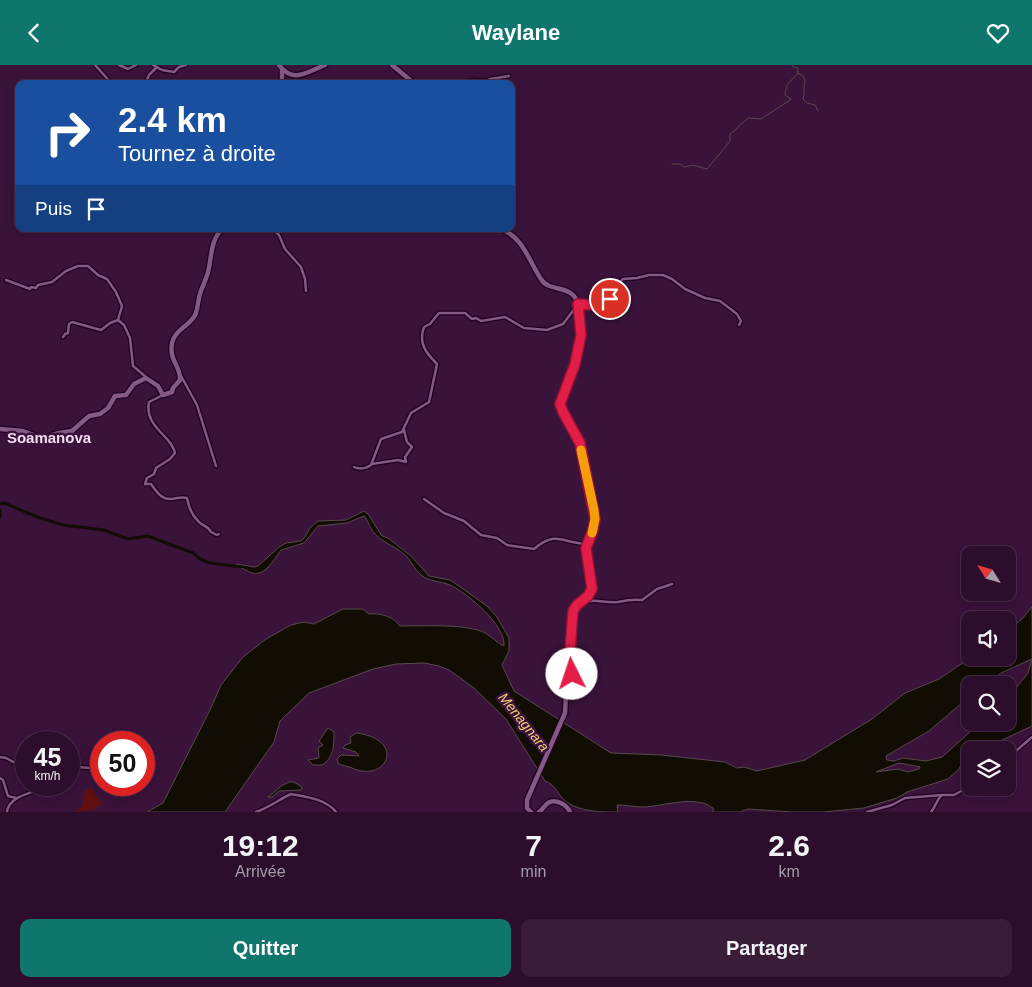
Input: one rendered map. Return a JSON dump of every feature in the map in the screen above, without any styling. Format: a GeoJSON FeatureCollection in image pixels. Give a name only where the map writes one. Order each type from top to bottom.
{"type":"FeatureCollection","features":[{"type":"Feature","properties":{"kind":"main road"},"geometry":{"type":"LineString","coordinates":[[280,67],[289,76],[325,65]]}},
{"type":"Feature","properties":{"kind":"main road"},"geometry":{"type":"LineString","coordinates":[[392,65],[410,80]]}},
{"type":"Feature","properties":{"kind":"main road"},"geometry":{"type":"LineString","coordinates":[[280,67],[282,80]]}},
{"type":"Feature","properties":{"kind":"main road"},"geometry":{"type":"LineString","coordinates":[[0,429],[20,430],[42,438],[72,431],[89,416],[100,414],[108,408],[115,396],[126,395],[136,382],[147,378],[158,385],[163,395],[172,392],[180,380],[180,375],[172,359],[174,338],[196,313],[201,291],[208,275],[212,245],[220,232]]}},
{"type":"Feature","properties":{"kind":"main road"},"geometry":{"type":"LineString","coordinates":[[507,232],[516,237],[522,245],[542,282],[552,288],[570,293],[578,304],[581,329],[580,344],[575,364],[560,404],[580,443],[595,519],[593,530],[586,544],[592,589],[588,596],[573,611],[570,651],[572,674],[566,694],[566,708],[527,800],[527,808],[531,812]]}},
{"type":"Feature","properties":{"kind":"main road"},"geometry":{"type":"LineString","coordinates":[[539,812],[550,801],[560,802],[570,812]]}},
{"type":"Feature","properties":{"kind":"street"},"geometry":{"type":"LineString","coordinates":[[95,65],[108,80]]}},
{"type":"Feature","properties":{"kind":"street"},"geometry":{"type":"LineString","coordinates":[[119,65],[128,69],[136,65]]}},
{"type":"Feature","properties":{"kind":"street"},"geometry":{"type":"LineString","coordinates":[[147,80],[155,66],[162,70],[174,72],[179,67],[186,65]]}},
{"type":"Feature","properties":{"kind":"street"},"geometry":{"type":"LineString","coordinates":[[489,80],[505,75],[509,76]]}},
{"type":"Feature","properties":{"kind":"street"},"geometry":{"type":"LineString","coordinates":[[276,232],[286,249],[301,267],[306,291]]}},
{"type":"Feature","properties":{"kind":"street"},"geometry":{"type":"LineString","coordinates":[[6,280],[30,289],[31,287],[36,288],[38,285],[52,282],[66,271],[78,265],[88,266],[98,275],[107,279],[116,292],[122,306],[118,320]]}},
{"type":"Feature","properties":{"kind":"street"},"geometry":{"type":"LineString","coordinates":[[354,467],[364,469],[372,464],[398,460],[406,462],[405,457],[412,447],[407,442],[404,430],[411,413],[424,407],[430,400],[437,364],[424,349],[421,339],[424,327],[439,313],[465,313],[472,319],[476,318],[483,321],[505,317],[524,328],[547,331],[563,324],[578,304],[606,303],[617,292],[623,279],[663,275],[685,289],[724,304],[739,317],[741,321],[739,325]]}},
{"type":"Feature","properties":{"kind":"street"},"geometry":{"type":"LineString","coordinates":[[63,337],[68,333],[69,324],[72,322],[102,330],[110,323],[118,320]]}},
{"type":"Feature","properties":{"kind":"street"},"geometry":{"type":"LineString","coordinates":[[118,320],[124,325],[130,338],[133,366],[147,378]]}},
{"type":"Feature","properties":{"kind":"street"},"geometry":{"type":"LineString","coordinates":[[180,375],[197,405],[216,466]]}},
{"type":"Feature","properties":{"kind":"street"},"geometry":{"type":"LineString","coordinates":[[163,395],[149,402],[148,412],[159,431],[174,447],[175,453],[170,459],[156,468],[154,473],[147,478],[145,484],[151,484],[162,497],[171,499],[178,497],[187,498],[188,508],[198,521],[209,528],[211,532],[219,534]]}},
{"type":"Feature","properties":{"kind":"street"},"geometry":{"type":"LineString","coordinates":[[372,464],[381,439],[392,437],[404,430]]}},
{"type":"Feature","properties":{"kind":"street"},"geometry":{"type":"LineString","coordinates":[[424,499],[444,513],[464,521],[481,535],[497,538],[507,545],[534,549],[542,541],[558,537],[575,543],[586,544]]}},
{"type":"Feature","properties":{"kind":"street"},"geometry":{"type":"LineString","coordinates":[[573,611],[589,600],[615,602],[630,599],[642,600],[657,589],[672,584]]}},
{"type":"Feature","properties":{"kind":"street"},"geometry":{"type":"LineString","coordinates":[[1016,751],[1032,737]]}},
{"type":"Feature","properties":{"kind":"street"},"geometry":{"type":"LineString","coordinates":[[0,757],[15,763]]}},
{"type":"Feature","properties":{"kind":"street"},"geometry":{"type":"LineString","coordinates":[[0,778],[4,780],[8,795],[16,798]]}},
{"type":"Feature","properties":{"kind":"street"},"geometry":{"type":"LineString","coordinates":[[867,812],[892,805],[905,798],[954,795],[961,791]]}},
{"type":"Feature","properties":{"kind":"street"},"geometry":{"type":"LineString","coordinates":[[256,812],[262,811],[272,803],[282,800],[291,794],[318,800],[336,812]]}},
{"type":"Feature","properties":{"kind":"street"},"geometry":{"type":"LineString","coordinates":[[931,812],[936,806],[938,797],[942,795]]}},
{"type":"Feature","properties":{"kind":"street"},"geometry":{"type":"LineString","coordinates":[[7,812],[8,806],[16,798],[22,796]]}},
{"type":"Feature","properties":{"kind":"shaded area"},"geometry":{"type":"Polygon","coordinates":[[[90,789],[90,796],[97,796],[101,801],[100,807],[96,807],[94,810],[75,812],[83,806],[85,790],[90,789]]]}},
{"type":"Feature","properties":{"kind":"water","name":"Menagnara"},"geometry":{"type":"Polygon","coordinates":[[[364,511],[382,536],[388,538],[411,556],[429,576],[450,580],[487,606],[497,617],[509,638],[509,651],[502,665],[514,691],[611,753],[661,755],[725,762],[737,768],[744,767],[757,771],[805,760],[872,719],[905,693],[939,679],[961,664],[961,666],[1016,666],[1016,624],[1032,607],[1032,659],[1032,726],[1000,741],[961,741],[961,764],[959,769],[948,779],[864,808],[823,812],[748,809],[740,812],[712,812],[714,809],[699,802],[680,802],[644,807],[617,805],[618,812],[597,811],[583,809],[570,804],[564,800],[551,784],[545,781],[506,719],[474,688],[449,670],[439,666],[424,663],[396,664],[373,669],[309,693],[280,721],[274,742],[225,812],[147,812],[163,803],[221,685],[243,657],[266,639],[291,625],[304,622],[314,624],[343,609],[363,609],[369,614],[378,614],[390,618],[400,626],[449,626],[478,630],[486,633],[504,646],[499,629],[475,602],[450,585],[421,575],[404,554],[376,535],[364,516],[347,523],[318,526],[304,543],[281,550],[265,570],[257,574],[237,567],[237,564],[258,566],[279,547],[286,543],[301,541],[310,528],[318,521],[346,520],[364,511]],[[899,763],[876,772],[898,769],[908,772],[920,767],[899,763]]]}},
{"type":"Feature","properties":{"kind":"water"},"geometry":{"type":"Polygon","coordinates":[[[328,728],[334,732],[331,755],[322,765],[313,765],[308,760],[319,758],[318,748],[323,745],[319,741],[328,728]]]}},
{"type":"Feature","properties":{"kind":"water"},"geometry":{"type":"Polygon","coordinates":[[[356,733],[372,737],[382,743],[386,751],[386,759],[382,766],[375,770],[364,771],[338,763],[337,759],[341,755],[359,756],[356,752],[343,748],[351,743],[350,737],[356,733]]]}},
{"type":"Feature","properties":{"kind":"water"},"geometry":{"type":"Polygon","coordinates":[[[294,782],[302,787],[301,790],[279,791],[272,797],[268,797],[283,785],[294,782]]]}},
{"type":"Feature","properties":{"kind":"waterway"},"geometry":{"type":"LineString","coordinates":[[792,65],[798,68],[798,73],[805,80],[803,99],[807,103],[815,105],[818,111]]}},
{"type":"Feature","properties":{"kind":"waterway"},"geometry":{"type":"LineString","coordinates":[[672,164],[680,164],[684,167],[693,165],[707,169],[730,141],[730,134],[748,118],[761,119],[791,99],[785,95],[787,85],[798,73]]}},
{"type":"Feature","properties":{"kind":"waterway"},"geometry":{"type":"LineString","coordinates":[[0,504],[4,503],[63,525],[104,530],[128,539],[148,536],[193,553],[200,559],[210,563],[241,567]]}},
{"type":"Feature","properties":{"kind":"waterway"},"geometry":{"type":"LineString","coordinates":[[0,510],[0,517]]}},
{"type":"Feature","properties":{"kind":"slow traffic"},"geometry":{"type":"LineString","coordinates":[[581,450],[594,510],[595,519],[592,533]]}},
{"type":"Feature","properties":{"kind":"district","name":"Soamanova"},"geometry":{"type":"Point","coordinates":[49,437]}},
{"type":"Feature","properties":{"kind":"route"},"geometry":{"type":"LineString","coordinates":[[572,674],[570,651],[573,611],[588,596],[592,589],[586,548],[595,519],[580,443],[560,404],[578,352],[581,335],[578,304],[606,303],[610,299]]}}]}
